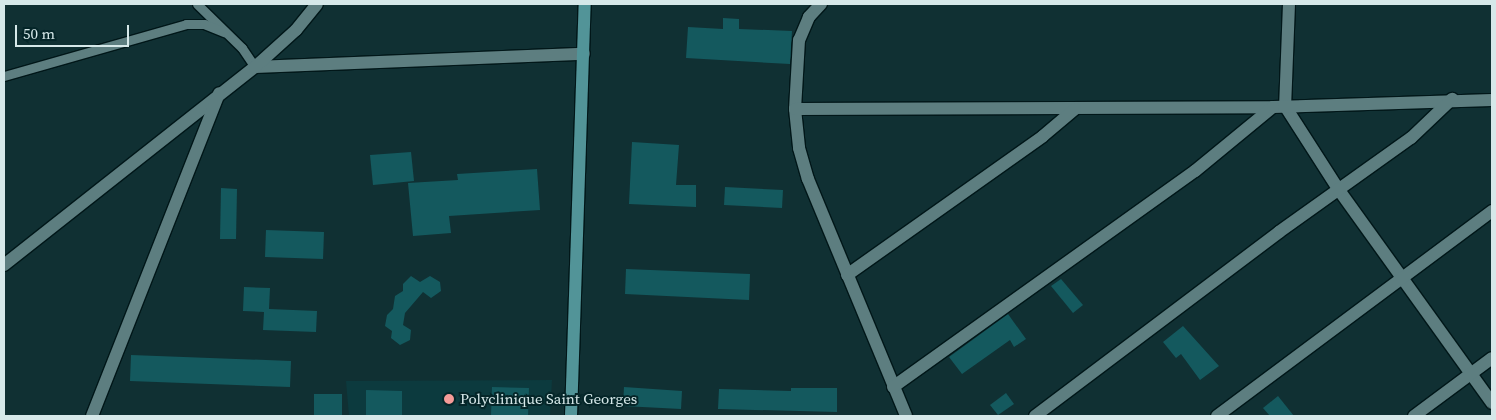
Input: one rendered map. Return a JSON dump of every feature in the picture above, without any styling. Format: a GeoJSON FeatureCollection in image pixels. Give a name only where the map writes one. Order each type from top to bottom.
{"type":"FeatureCollection","features":[{"type":"Feature","properties":{"kind":"street"},"geometry":{"type":"LineString","coordinates":[[4,265],[218,93],[255,67],[296,30],[317,4]]}},
{"type":"Feature","properties":{"kind":"street"},"geometry":{"type":"LineString","coordinates":[[572,416],[585,4]]}},
{"type":"Feature","properties":{"kind":"street"},"geometry":{"type":"LineString","coordinates":[[821,4],[809,17],[799,40],[796,109],[799,148],[808,179],[846,275],[906,416]]}},
{"type":"Feature","properties":{"kind":"street"},"geometry":{"type":"LineString","coordinates":[[1290,4],[1279,106],[1470,375],[1492,403]]}},
{"type":"Feature","properties":{"kind":"street"},"geometry":{"type":"LineString","coordinates":[[255,67],[584,54]]}},
{"type":"Feature","properties":{"kind":"street"},"geometry":{"type":"LineString","coordinates":[[92,416],[218,93]]}},
{"type":"Feature","properties":{"kind":"street"},"geometry":{"type":"LineString","coordinates":[[1035,416],[1411,138],[1452,100]]}},
{"type":"Feature","properties":{"kind":"street"},"geometry":{"type":"LineString","coordinates":[[796,109],[1075,109],[1492,100]]}},
{"type":"Feature","properties":{"kind":"street"},"geometry":{"type":"LineString","coordinates":[[893,387],[1195,171],[1279,106]]}},
{"type":"Feature","properties":{"kind":"street"},"geometry":{"type":"LineString","coordinates":[[846,275],[1043,136],[1075,109]]}},
{"type":"Feature","properties":{"kind":"street"},"geometry":{"type":"LineString","coordinates":[[1217,416],[1492,211]]}},
{"type":"Feature","properties":{"kind":"street"},"geometry":{"type":"LineString","coordinates":[[1414,416],[1492,358]]}},
{"type":"Feature","properties":{"kind":"lane"},"geometry":{"type":"LineString","coordinates":[[197,4],[242,48],[255,67]]}},
{"type":"Feature","properties":{"kind":"lane"},"geometry":{"type":"LineString","coordinates":[[4,76],[186,24],[204,24],[224,32]]}},
{"type":"Feature","properties":{"kind":"shaded area","name":"Polyclinique Saint Georges"},"geometry":{"type":"Polygon","coordinates":[[[552,380],[550,416],[349,416],[346,381],[552,380]]]}},
{"type":"Feature","properties":{"kind":"building"},"geometry":{"type":"Polygon","coordinates":[[[723,18],[739,19],[739,29],[792,31],[790,64],[686,58],[688,27],[723,29],[723,18]]]}},
{"type":"Feature","properties":{"kind":"building"},"geometry":{"type":"Polygon","coordinates":[[[632,142],[679,145],[676,185],[696,185],[696,207],[629,204],[632,142]]]}},
{"type":"Feature","properties":{"kind":"building"},"geometry":{"type":"Polygon","coordinates":[[[411,152],[414,181],[373,185],[370,155],[411,152]]]}},
{"type":"Feature","properties":{"kind":"building"},"geometry":{"type":"Polygon","coordinates":[[[537,169],[540,210],[449,216],[451,233],[413,236],[408,183],[458,180],[457,174],[537,169]]]}},
{"type":"Feature","properties":{"kind":"building"},"geometry":{"type":"Polygon","coordinates":[[[725,187],[783,190],[782,208],[724,205],[725,187]]]}},
{"type":"Feature","properties":{"kind":"building"},"geometry":{"type":"Polygon","coordinates":[[[221,188],[237,189],[236,239],[220,239],[221,188]]]}},
{"type":"Feature","properties":{"kind":"building"},"geometry":{"type":"Polygon","coordinates":[[[266,230],[324,232],[323,259],[265,257],[266,230]]]}},
{"type":"Feature","properties":{"kind":"building"},"geometry":{"type":"Polygon","coordinates":[[[626,269],[750,274],[749,300],[625,294],[626,269]]]}},
{"type":"Feature","properties":{"kind":"building"},"geometry":{"type":"Polygon","coordinates":[[[411,276],[420,282],[430,276],[440,282],[441,291],[431,298],[423,292],[405,313],[403,325],[411,330],[410,340],[400,345],[391,338],[392,331],[385,326],[387,315],[393,309],[395,296],[403,291],[403,284],[411,276]]]}},
{"type":"Feature","properties":{"kind":"building"},"geometry":{"type":"Polygon","coordinates":[[[1061,279],[1083,305],[1073,313],[1051,286],[1061,279]]]}},
{"type":"Feature","properties":{"kind":"building"},"geometry":{"type":"Polygon","coordinates":[[[244,287],[270,288],[269,309],[317,311],[316,332],[263,330],[264,312],[243,311],[244,287]]]}},
{"type":"Feature","properties":{"kind":"building"},"geometry":{"type":"Polygon","coordinates":[[[1008,314],[1026,339],[1014,347],[1010,340],[962,374],[949,357],[1008,314]]]}},
{"type":"Feature","properties":{"kind":"building"},"geometry":{"type":"Polygon","coordinates":[[[1183,326],[1219,366],[1200,380],[1181,354],[1176,358],[1163,342],[1183,326]]]}},
{"type":"Feature","properties":{"kind":"building"},"geometry":{"type":"Polygon","coordinates":[[[131,355],[291,361],[290,387],[130,381],[131,355]]]}},
{"type":"Feature","properties":{"kind":"building"},"geometry":{"type":"Polygon","coordinates":[[[492,387],[529,388],[528,416],[491,415],[492,387]]]}},
{"type":"Feature","properties":{"kind":"building"},"geometry":{"type":"Polygon","coordinates":[[[624,387],[682,391],[681,409],[623,406],[624,387]]]}},
{"type":"Feature","properties":{"kind":"building"},"geometry":{"type":"Polygon","coordinates":[[[791,388],[837,388],[837,412],[718,409],[719,389],[791,391],[791,388]]]}},
{"type":"Feature","properties":{"kind":"building"},"geometry":{"type":"Polygon","coordinates":[[[366,390],[402,391],[402,416],[366,416],[366,390]]]}},
{"type":"Feature","properties":{"kind":"building"},"geometry":{"type":"Polygon","coordinates":[[[1006,393],[1014,404],[998,415],[990,405],[1006,393]]]}},
{"type":"Feature","properties":{"kind":"building"},"geometry":{"type":"Polygon","coordinates":[[[314,394],[342,394],[342,416],[314,416],[314,394]]]}},
{"type":"Feature","properties":{"kind":"building"},"geometry":{"type":"Polygon","coordinates":[[[1278,396],[1294,416],[1270,416],[1263,408],[1278,396]]]}},
{"type":"Feature","properties":{"kind":"place","name":"Polyclinique Saint Georges"},"geometry":{"type":"Point","coordinates":[449,399]}}]}
